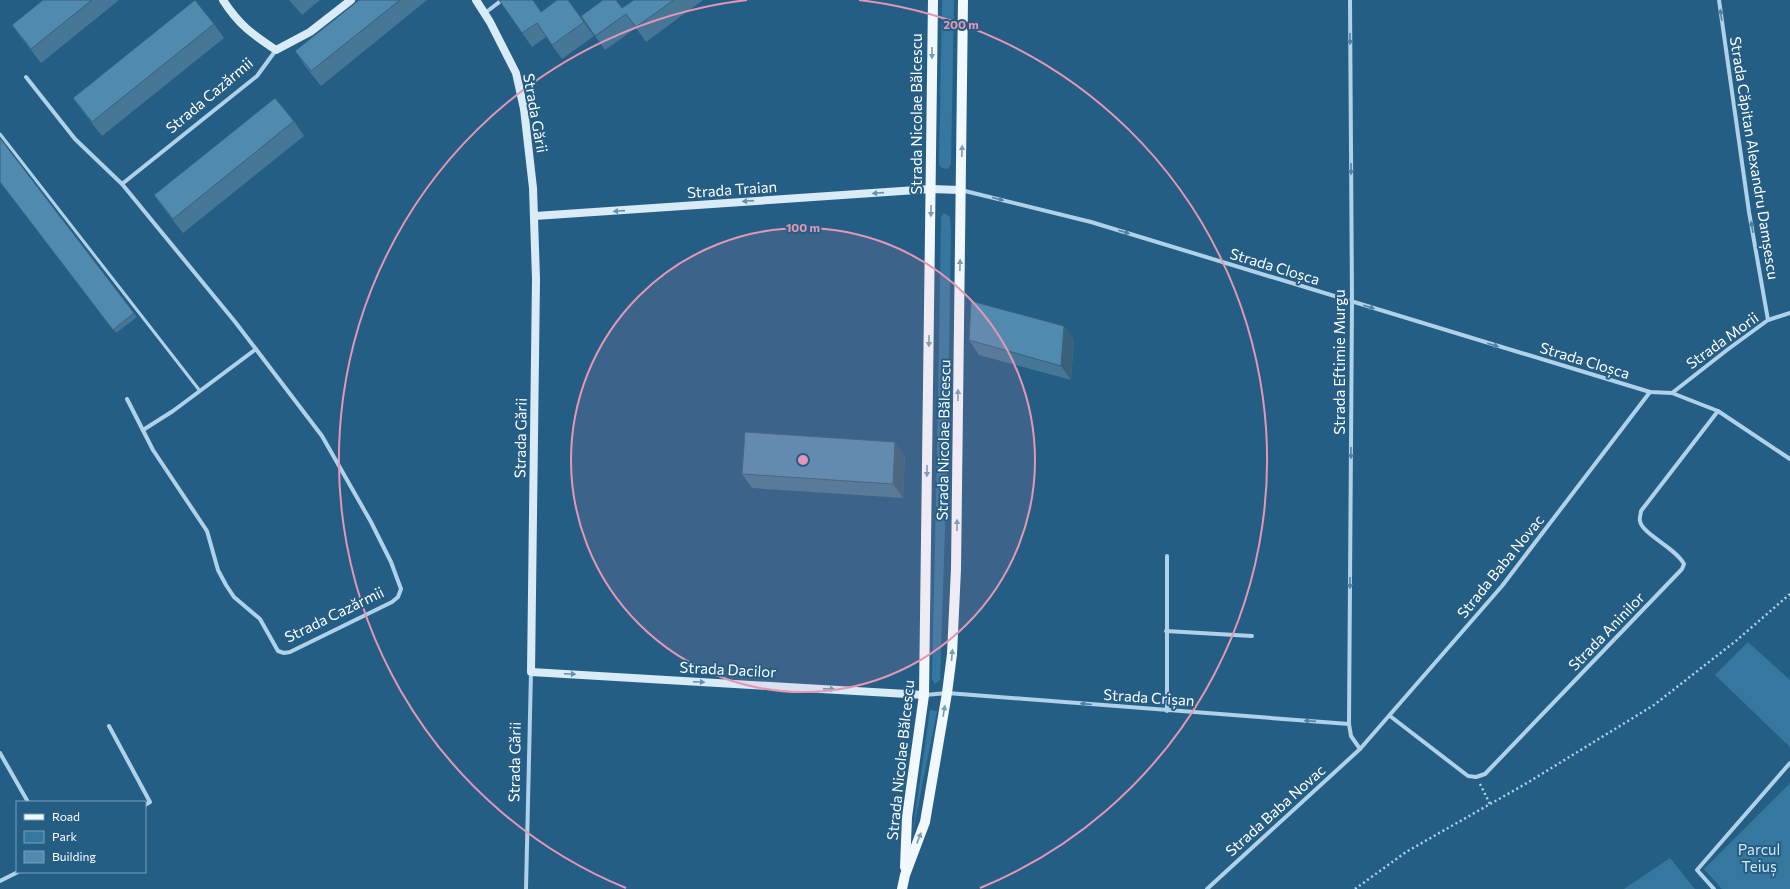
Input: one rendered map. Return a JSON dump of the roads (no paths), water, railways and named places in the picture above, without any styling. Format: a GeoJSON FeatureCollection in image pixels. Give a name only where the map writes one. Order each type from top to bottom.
{"type":"FeatureCollection","features":[{"type":"Feature","properties":{"kind":"main road","name":"Strada Nicolae Bălcescu"},"geometry":{"type":"LineString","coordinates":[[905,875],[907,817],[924,695],[933,0]]}},
{"type":"Feature","properties":{"kind":"main road","name":"Strada Nicolae Bălcescu"},"geometry":{"type":"LineString","coordinates":[[902,889],[905,875],[925,822],[947,693],[952,654],[956,569],[960,190],[964,0]]}},
{"type":"Feature","properties":{"kind":"street"},"geometry":{"type":"LineString","coordinates":[[223,0],[240,24],[251,34],[276,50]]}},
{"type":"Feature","properties":{"kind":"street","name":"Strada Cazărmii"},"geometry":{"type":"LineString","coordinates":[[122,184],[257,76],[276,50],[310,32],[351,0]]}},
{"type":"Feature","properties":{"kind":"street","name":"Strada Gării"},"geometry":{"type":"LineString","coordinates":[[476,0],[516,73],[524,108],[535,216],[536,279],[531,672],[526,889]]}},
{"type":"Feature","properties":{"kind":"street"},"geometry":{"type":"LineString","coordinates":[[484,13],[502,0]]}},
{"type":"Feature","properties":{"kind":"street","name":"Strada Eftimie Murgu"},"geometry":{"type":"LineString","coordinates":[[1349,724],[1352,302],[1350,0]]}},
{"type":"Feature","properties":{"kind":"street","name":"Strada Căpitan Alexandru Damșescu"},"geometry":{"type":"LineString","coordinates":[[1719,0],[1749,212],[1768,320]]}},
{"type":"Feature","properties":{"kind":"street","name":"Strada Cazărmii"},"geometry":{"type":"LineString","coordinates":[[26,77],[75,139],[122,184],[256,349],[322,436],[364,508],[398,578],[401,589],[398,596],[392,602],[290,652],[284,653],[278,651],[260,619],[234,597],[226,585],[218,570],[207,531],[153,450],[127,399]]}},
{"type":"Feature","properties":{"kind":"street","name":"Strada Traian"},"geometry":{"type":"LineString","coordinates":[[535,216],[931,189],[960,190]]}},
{"type":"Feature","properties":{"kind":"street","name":"Strada Cloșca"},"geometry":{"type":"LineString","coordinates":[[960,190],[1091,222],[1650,392]]}},
{"type":"Feature","properties":{"kind":"street","name":"Strada Morii"},"geometry":{"type":"LineString","coordinates":[[1672,393],[1768,320],[1790,313]]}},
{"type":"Feature","properties":{"kind":"street"},"geometry":{"type":"LineString","coordinates":[[143,430],[200,391],[256,349]]}},
{"type":"Feature","properties":{"kind":"street"},"geometry":{"type":"LineString","coordinates":[[1650,392],[1672,393],[1718,411],[1790,459]]}},
{"type":"Feature","properties":{"kind":"street","name":"Strada Baba Novac"},"geometry":{"type":"LineString","coordinates":[[1207,889],[1360,749],[1390,716],[1502,586],[1650,392]]}},
{"type":"Feature","properties":{"kind":"street","name":"Strada Aninilor"},"geometry":{"type":"LineString","coordinates":[[1390,716],[1468,776],[1476,777],[1485,774],[1682,569],[1684,564],[1680,557],[1644,528],[1640,520],[1641,511],[1718,411]]}},
{"type":"Feature","properties":{"kind":"street"},"geometry":{"type":"LineString","coordinates":[[1167,556],[1167,711]]}},
{"type":"Feature","properties":{"kind":"street"},"geometry":{"type":"LineString","coordinates":[[1166,631],[1252,636]]}},
{"type":"Feature","properties":{"kind":"street","name":"Strada Dacilor"},"geometry":{"type":"LineString","coordinates":[[531,672],[924,695]]}},
{"type":"Feature","properties":{"kind":"street","name":"Strada Crișan"},"geometry":{"type":"LineString","coordinates":[[924,695],[947,693],[1349,724]]}},
{"type":"Feature","properties":{"kind":"street"},"geometry":{"type":"LineString","coordinates":[[1349,724],[1351,736],[1360,749]]}},
{"type":"Feature","properties":{"kind":"street"},"geometry":{"type":"LineString","coordinates":[[109,726],[150,802],[146,804]]}},
{"type":"Feature","properties":{"kind":"street"},"geometry":{"type":"LineString","coordinates":[[0,753],[27,801]]}},
{"type":"Feature","properties":{"kind":"street"},"geometry":{"type":"LineString","coordinates":[[1714,889],[1697,870],[1790,763]]}},
{"type":"Feature","properties":{"kind":"street"},"geometry":{"type":"LineString","coordinates":[[0,881],[16,873]]}},
{"type":"Feature","properties":{"kind":"lane"},"geometry":{"type":"LineString","coordinates":[[0,134],[200,391]]}},
{"type":"Feature","properties":{"kind":"park label","name":"Parcul Teiuș"},"geometry":{"type":"Point","coordinates":[1759,858]}}]}
